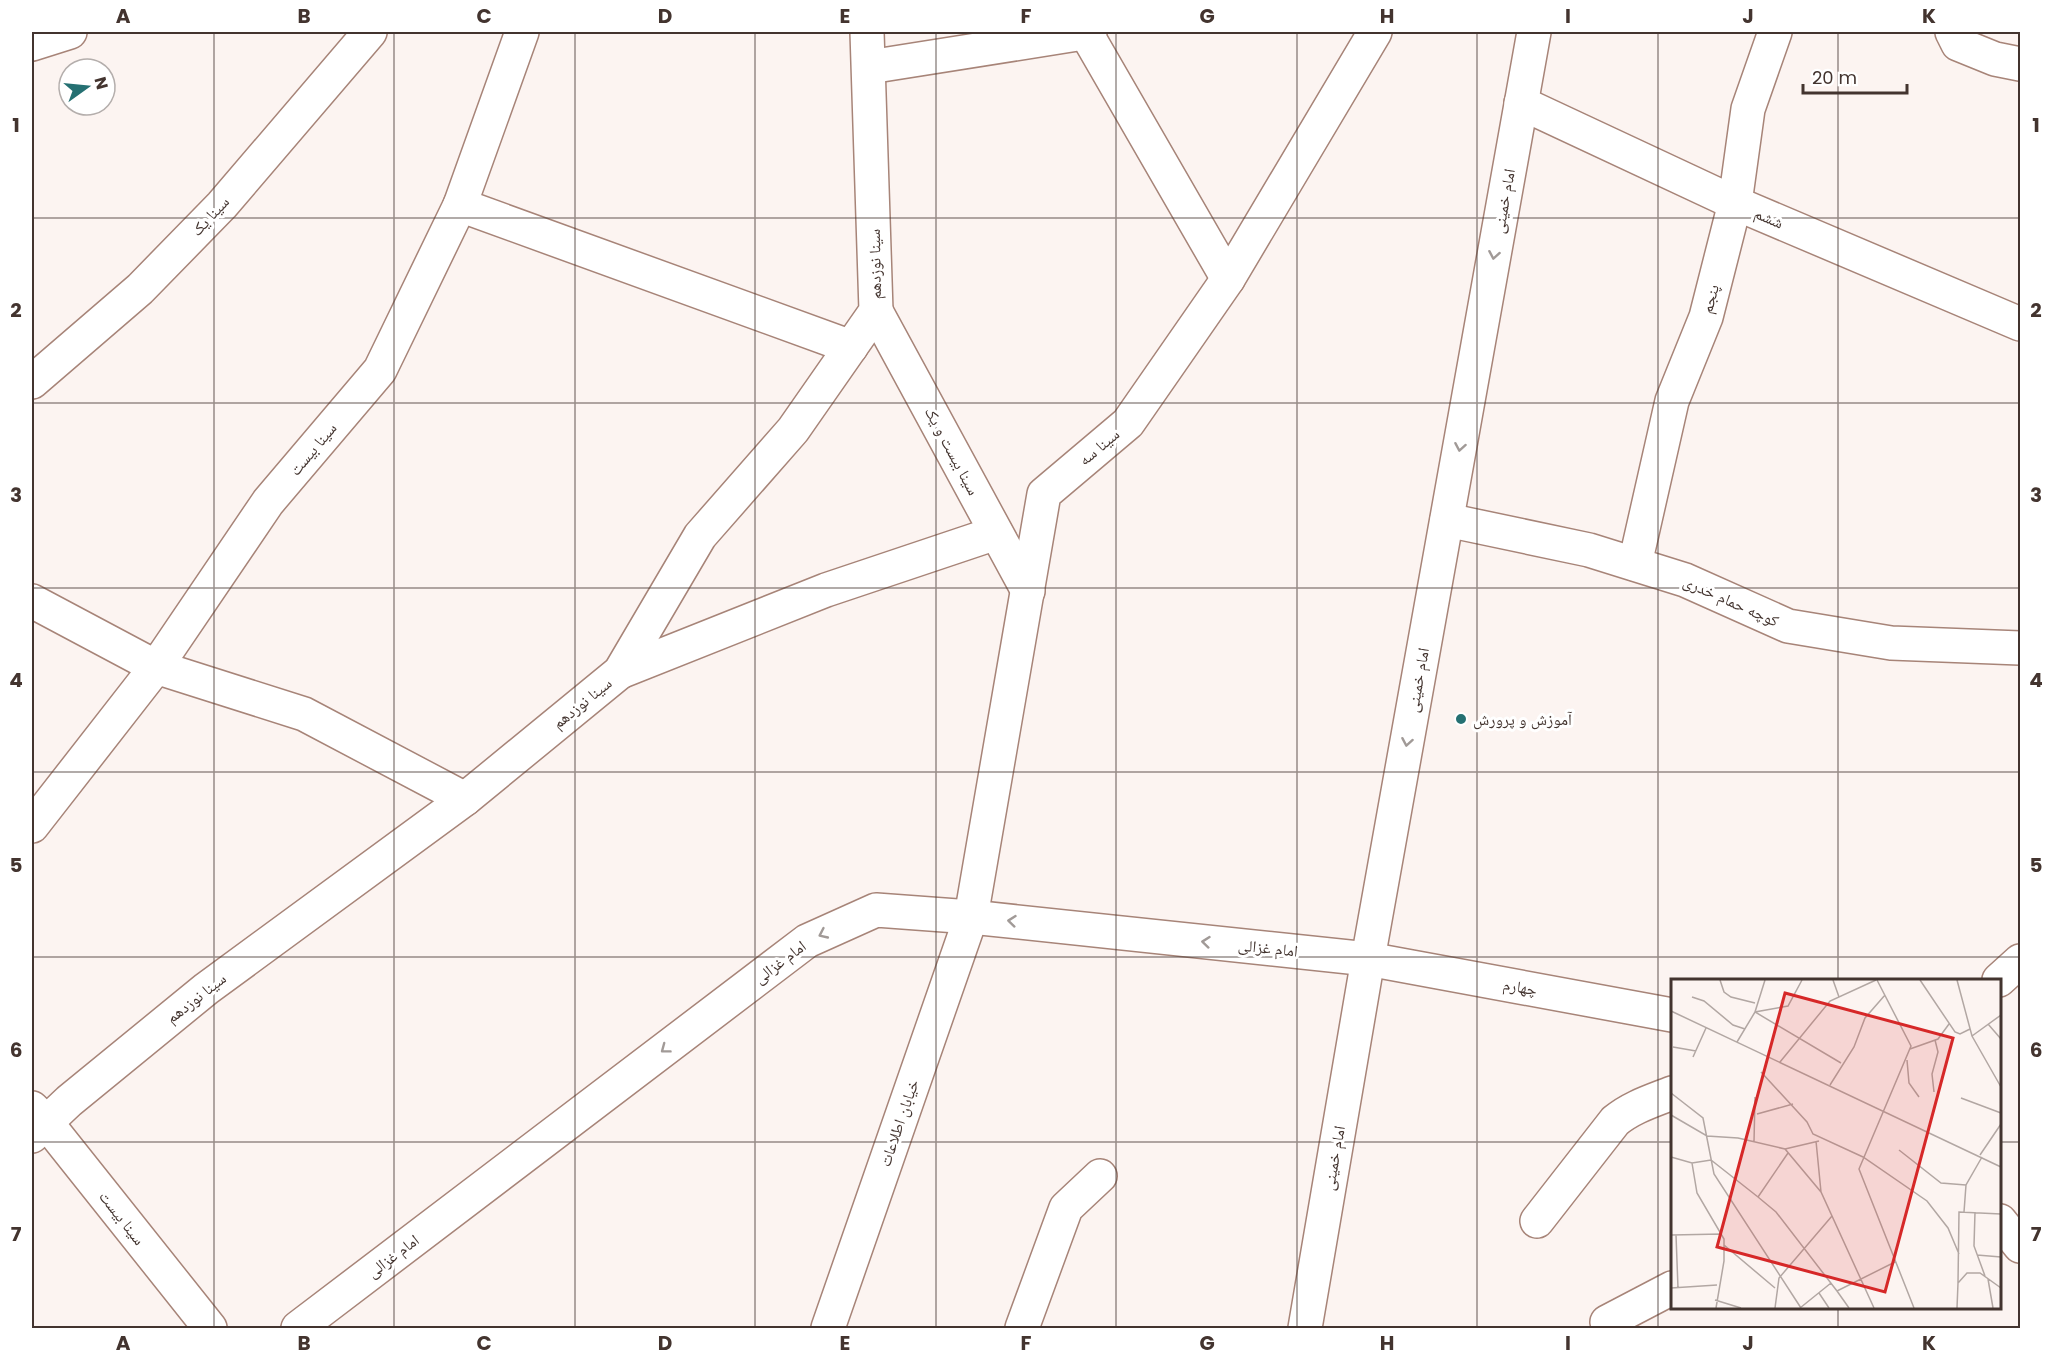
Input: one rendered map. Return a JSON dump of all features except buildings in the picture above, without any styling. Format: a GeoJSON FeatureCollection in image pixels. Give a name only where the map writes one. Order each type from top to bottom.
{"type":"FeatureCollection","features":[{"type":"Feature","properties":{"kind":"street"},"geometry":{"type":"LineString","coordinates":[[32,44],[70,32]]}},
{"type":"Feature","properties":{"kind":"street","name":"سینا یک"},"geometry":{"type":"LineString","coordinates":[[32,382],[140,289],[222,205],[370,32]]}},
{"type":"Feature","properties":{"kind":"street","name":"سینا بیست"},"geometry":{"type":"LineString","coordinates":[[32,826],[156,667],[268,502],[380,370],[460,205],[522,32]]}},
{"type":"Feature","properties":{"kind":"street","name":"سینا نوزدهم"},"geometry":{"type":"LineString","coordinates":[[36,1122],[69,1101],[206,989],[465,799],[620,672],[700,536],[793,430],[876,311],[867,32]]}},
{"type":"Feature","properties":{"kind":"street"},"geometry":{"type":"LineString","coordinates":[[869,67],[1088,32],[1228,279]]}},
{"type":"Feature","properties":{"kind":"street","name":"سینا سه"},"geometry":{"type":"LineString","coordinates":[[971,917],[1044,494],[1128,423],[1228,279],[1375,32]]}},
{"type":"Feature","properties":{"kind":"street","name":"امام خمینی"},"geometry":{"type":"LineString","coordinates":[[1305,1329],[1368,959],[1534,32]]}},
{"type":"Feature","properties":{"kind":"street","name":"پنجم"},"geometry":{"type":"LineString","coordinates":[[1635,564],[1672,401],[1706,317],[1735,203],[1748,109],[1775,32]]}},
{"type":"Feature","properties":{"kind":"street"},"geometry":{"type":"LineString","coordinates":[[1952,32],[1958,44],[1995,59],[2020,64]]}},
{"type":"Feature","properties":{"kind":"street","name":"ششم"},"geometry":{"type":"LineString","coordinates":[[1521,103],[1735,203],[2020,324]]}},
{"type":"Feature","properties":{"kind":"street"},"geometry":{"type":"LineString","coordinates":[[460,205],[851,346]]}},
{"type":"Feature","properties":{"kind":"street","name":"سینا بیست و یک"},"geometry":{"type":"LineString","coordinates":[[876,311],[1028,591]]}},
{"type":"Feature","properties":{"kind":"street","name":"کوچه حمام خدری"},"geometry":{"type":"LineString","coordinates":[[1447,520],[1589,550],[1635,564],[1685,580],[1788,626],[1891,643],[2020,648]]}},
{"type":"Feature","properties":{"kind":"street"},"geometry":{"type":"LineString","coordinates":[[620,672],[826,590],[996,533]]}},
{"type":"Feature","properties":{"kind":"street"},"geometry":{"type":"LineString","coordinates":[[32,601],[156,667],[304,714],[465,799]]}},
{"type":"Feature","properties":{"kind":"street","name":"امام غزالی"},"geometry":{"type":"LineString","coordinates":[[298,1329],[807,941],[876,910],[971,917],[1368,959]]}},
{"type":"Feature","properties":{"kind":"street","name":"خیابان اطلاعات"},"geometry":{"type":"LineString","coordinates":[[828,1329],[971,917]]}},
{"type":"Feature","properties":{"kind":"street","name":"چهارم"},"geometry":{"type":"LineString","coordinates":[[1368,959],[1671,1015]]}},
{"type":"Feature","properties":{"kind":"street"},"geometry":{"type":"LineString","coordinates":[[2001,979],[2020,961]]}},
{"type":"Feature","properties":{"kind":"street"},"geometry":{"type":"LineString","coordinates":[[1537,1221],[1615,1121],[1642,1104],[1671,1093]]}},
{"type":"Feature","properties":{"kind":"street","name":"سینا بیست"},"geometry":{"type":"LineString","coordinates":[[36,1122],[210,1329]]}},
{"type":"Feature","properties":{"kind":"street"},"geometry":{"type":"LineString","coordinates":[[1022,1329],[1066,1208],[1100,1176]]}},
{"type":"Feature","properties":{"kind":"street"},"geometry":{"type":"LineString","coordinates":[[1607,1323],[1671,1289]]}},
{"type":"Feature","properties":{"kind":"place","name":"آموزش و پرورش"},"geometry":{"type":"Point","coordinates":[1461,719]}}]}
